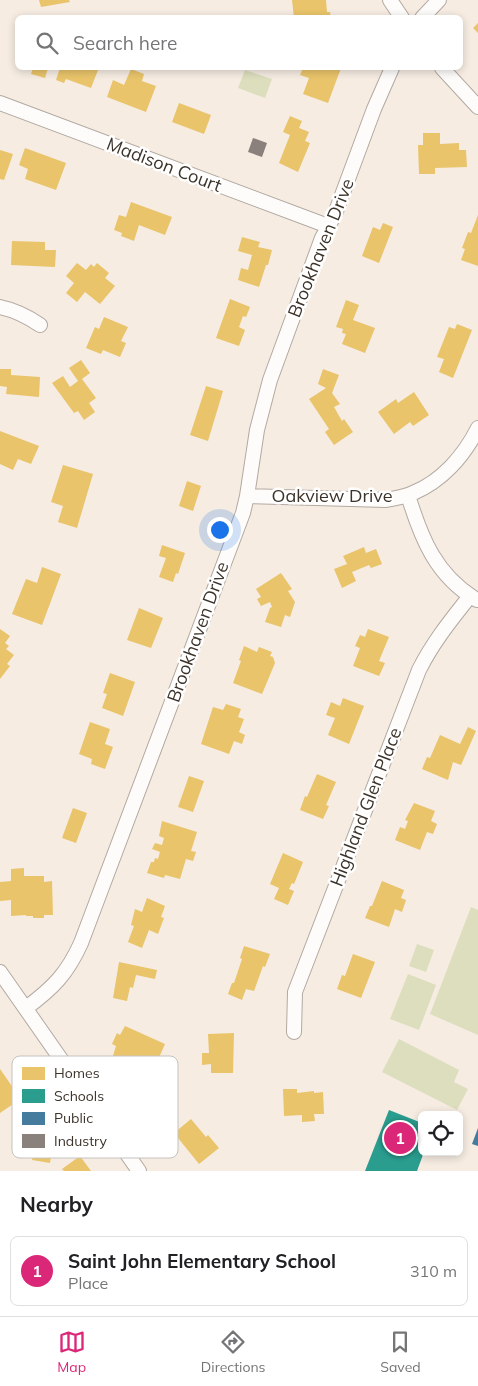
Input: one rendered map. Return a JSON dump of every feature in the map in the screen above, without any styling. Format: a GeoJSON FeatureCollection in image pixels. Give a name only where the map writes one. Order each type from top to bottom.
{"type":"FeatureCollection","features":[{"type":"Feature","properties":{"kind":"street"},"geometry":{"type":"LineString","coordinates":[[390,0],[400,15]]}},
{"type":"Feature","properties":{"kind":"street"},"geometry":{"type":"LineString","coordinates":[[425,15],[438,0]]}},
{"type":"Feature","properties":{"kind":"street","name":"Brookhaven Drive"},"geometry":{"type":"LineString","coordinates":[[26,1008],[56,984],[67,969],[81,943],[243,513],[257,430],[270,380],[322,238],[335,214],[391,70]]}},
{"type":"Feature","properties":{"kind":"street"},"geometry":{"type":"LineString","coordinates":[[444,70],[478,107]]}},
{"type":"Feature","properties":{"kind":"street","name":"Madison Court"},"geometry":{"type":"LineString","coordinates":[[0,104],[328,226]]}},
{"type":"Feature","properties":{"kind":"street"},"geometry":{"type":"LineString","coordinates":[[0,307],[12,309],[40,325]]}},
{"type":"Feature","properties":{"kind":"street","name":"Oakview Drive"},"geometry":{"type":"LineString","coordinates":[[247,496],[386,500],[408,495],[430,485],[443,474],[460,457],[478,428]]}},
{"type":"Feature","properties":{"kind":"street"},"geometry":{"type":"LineString","coordinates":[[408,495],[420,532],[439,566],[453,582],[474,598]]}},
{"type":"Feature","properties":{"kind":"street","name":"Highland Glen Place"},"geometry":{"type":"LineString","coordinates":[[294,1032],[295,992],[420,670],[440,633],[474,598]]}},
{"type":"Feature","properties":{"kind":"street"},"geometry":{"type":"LineString","coordinates":[[0,972],[59,1056]]}},
{"type":"Feature","properties":{"kind":"street"},"geometry":{"type":"LineString","coordinates":[[130,1158],[139,1171]]}},
{"type":"Feature","properties":{"kind":"green space"},"geometry":{"type":"Polygon","coordinates":[[[245,70],[272,79],[265,98],[238,88],[245,70]]]}},
{"type":"Feature","properties":{"kind":"green space"},"geometry":{"type":"Polygon","coordinates":[[[471,907],[478,910],[478,1035],[430,1014],[471,907]]]}},
{"type":"Feature","properties":{"kind":"green space"},"geometry":{"type":"Polygon","coordinates":[[[417,944],[434,950],[426,972],[409,966],[417,944]]]}},
{"type":"Feature","properties":{"kind":"green space"},"geometry":{"type":"Polygon","coordinates":[[[408,974],[436,985],[419,1030],[390,1019],[408,974]]]}},
{"type":"Feature","properties":{"kind":"green space"},"geometry":{"type":"Polygon","coordinates":[[[399,1039],[459,1070],[454,1082],[468,1089],[457,1110],[382,1072],[399,1039]]]}},
{"type":"Feature","properties":{"kind":"building: Homes"},"geometry":{"type":"Polygon","coordinates":[[[39,0],[69,0],[70,2],[41,7],[39,0]]]}},
{"type":"Feature","properties":{"kind":"building: Homes"},"geometry":{"type":"Polygon","coordinates":[[[292,0],[326,0],[327,12],[330,12],[330,15],[294,15],[292,0]]]}},
{"type":"Feature","properties":{"kind":"building: Homes"},"geometry":{"type":"Polygon","coordinates":[[[478,23],[478,33],[473,28],[478,23]]]}},
{"type":"Feature","properties":{"kind":"building: Homes"},"geometry":{"type":"Polygon","coordinates":[[[32,70],[47,70],[45,78],[31,74],[32,70]]]}},
{"type":"Feature","properties":{"kind":"building: Homes"},"geometry":{"type":"Polygon","coordinates":[[[59,70],[98,70],[91,88],[66,79],[64,83],[56,80],[59,70]]]}},
{"type":"Feature","properties":{"kind":"building: Homes"},"geometry":{"type":"Polygon","coordinates":[[[131,70],[134,70],[144,74],[142,81],[156,86],[146,112],[107,97],[113,80],[124,85],[131,70]]]}},
{"type":"Feature","properties":{"kind":"building: Homes"},"geometry":{"type":"Polygon","coordinates":[[[302,70],[340,70],[328,103],[303,94],[309,78],[300,75],[302,70]]]}},
{"type":"Feature","properties":{"kind":"building: Homes"},"geometry":{"type":"Polygon","coordinates":[[[179,103],[211,115],[204,134],[172,122],[179,103]]]}},
{"type":"Feature","properties":{"kind":"building: Homes"},"geometry":{"type":"Polygon","coordinates":[[[290,116],[302,121],[299,128],[309,132],[305,141],[310,143],[298,172],[279,163],[290,135],[283,132],[290,116]]]}},
{"type":"Feature","properties":{"kind":"building: Homes"},"geometry":{"type":"Polygon","coordinates":[[[423,133],[440,133],[440,144],[459,143],[459,150],[466,150],[467,167],[435,168],[435,174],[419,174],[418,145],[423,145],[423,133]]]}},
{"type":"Feature","properties":{"kind":"building: Homes"},"geometry":{"type":"Polygon","coordinates":[[[25,148],[66,163],[56,190],[25,179],[28,169],[19,165],[25,148]]]}},
{"type":"Feature","properties":{"kind":"building: Homes"},"geometry":{"type":"Polygon","coordinates":[[[0,150],[13,154],[4,180],[0,179],[0,150]]]}},
{"type":"Feature","properties":{"kind":"building: Homes"},"geometry":{"type":"Polygon","coordinates":[[[131,202],[172,217],[165,235],[139,225],[134,241],[121,236],[122,233],[114,230],[119,215],[126,217],[131,202]]]}},
{"type":"Feature","properties":{"kind":"building: Homes"},"geometry":{"type":"Polygon","coordinates":[[[478,215],[478,266],[461,260],[465,249],[462,248],[468,232],[471,233],[478,215]]]}},
{"type":"Feature","properties":{"kind":"building: Homes"},"geometry":{"type":"Polygon","coordinates":[[[383,223],[393,227],[379,263],[362,256],[373,227],[380,230],[383,223]]]}},
{"type":"Feature","properties":{"kind":"building: Homes"},"geometry":{"type":"Polygon","coordinates":[[[242,237],[260,242],[258,247],[272,250],[259,287],[238,280],[241,268],[248,270],[252,255],[238,251],[242,237]]]}},
{"type":"Feature","properties":{"kind":"building: Homes"},"geometry":{"type":"Polygon","coordinates":[[[12,241],[45,242],[45,250],[56,250],[55,267],[11,265],[12,241]]]}},
{"type":"Feature","properties":{"kind":"building: Homes"},"geometry":{"type":"Polygon","coordinates":[[[77,263],[86,270],[91,264],[94,267],[97,263],[109,273],[105,278],[115,286],[100,304],[85,292],[77,302],[66,293],[74,283],[66,276],[77,263]]]}},
{"type":"Feature","properties":{"kind":"building: Homes"},"geometry":{"type":"Polygon","coordinates":[[[230,299],[250,307],[246,317],[243,316],[239,327],[245,330],[239,346],[216,338],[230,299]]]}},
{"type":"Feature","properties":{"kind":"building: Homes"},"geometry":{"type":"Polygon","coordinates":[[[346,300],[359,305],[353,320],[375,328],[365,353],[342,344],[346,334],[342,333],[343,329],[336,327],[346,300]]]}},
{"type":"Feature","properties":{"kind":"building: Homes"},"geometry":{"type":"Polygon","coordinates":[[[104,317],[128,327],[121,341],[126,343],[120,357],[103,350],[101,354],[86,348],[95,327],[99,329],[104,317]]]}},
{"type":"Feature","properties":{"kind":"building: Homes"},"geometry":{"type":"Polygon","coordinates":[[[457,324],[472,330],[453,378],[439,372],[444,359],[437,357],[449,327],[455,329],[457,324]]]}},
{"type":"Feature","properties":{"kind":"building: Homes"},"geometry":{"type":"Polygon","coordinates":[[[81,360],[90,373],[82,379],[96,398],[89,403],[95,412],[84,420],[78,411],[74,413],[52,383],[63,376],[70,387],[78,381],[69,368],[81,360]]]}},
{"type":"Feature","properties":{"kind":"building: Homes"},"geometry":{"type":"Polygon","coordinates":[[[0,369],[11,369],[11,375],[40,377],[39,397],[6,394],[7,387],[0,386],[0,369]]]}},
{"type":"Feature","properties":{"kind":"building: Homes"},"geometry":{"type":"Polygon","coordinates":[[[323,369],[339,375],[332,393],[340,404],[334,407],[342,421],[344,419],[353,432],[334,445],[325,432],[329,429],[309,399],[326,388],[318,384],[323,369]]]}},
{"type":"Feature","properties":{"kind":"building: Homes"},"geometry":{"type":"Polygon","coordinates":[[[206,386],[223,391],[208,441],[190,435],[206,386]]]}},
{"type":"Feature","properties":{"kind":"building: Homes"},"geometry":{"type":"Polygon","coordinates":[[[414,392],[429,415],[413,426],[410,422],[394,434],[378,412],[396,399],[398,403],[414,392]]]}},
{"type":"Feature","properties":{"kind":"building: Homes"},"geometry":{"type":"Polygon","coordinates":[[[0,431],[39,446],[31,464],[18,459],[13,470],[0,464],[0,431]]]}},
{"type":"Feature","properties":{"kind":"building: Homes"},"geometry":{"type":"Polygon","coordinates":[[[63,465],[93,474],[77,528],[58,522],[63,506],[51,502],[63,465]]]}},
{"type":"Feature","properties":{"kind":"building: Homes"},"geometry":{"type":"Polygon","coordinates":[[[187,481],[201,486],[193,511],[179,506],[187,481]]]}},
{"type":"Feature","properties":{"kind":"building: Homes"},"geometry":{"type":"Polygon","coordinates":[[[162,545],[185,553],[178,574],[176,573],[173,582],[159,577],[166,558],[159,556],[162,545]]]}},
{"type":"Feature","properties":{"kind":"building: Homes"},"geometry":{"type":"Polygon","coordinates":[[[364,547],[366,553],[376,549],[382,564],[371,568],[369,565],[352,572],[356,581],[342,588],[334,569],[347,564],[343,556],[364,547]]]}},
{"type":"Feature","properties":{"kind":"building: Homes"},"geometry":{"type":"Polygon","coordinates":[[[42,567],[61,574],[42,625],[12,614],[26,579],[37,583],[42,567]]]}},
{"type":"Feature","properties":{"kind":"building: Homes"},"geometry":{"type":"Polygon","coordinates":[[[281,573],[292,589],[288,591],[295,602],[290,617],[285,615],[281,627],[265,622],[272,607],[270,602],[261,606],[257,599],[261,597],[256,589],[281,573]]]}},
{"type":"Feature","properties":{"kind":"building: Homes"},"geometry":{"type":"Polygon","coordinates":[[[139,608],[163,618],[151,648],[127,640],[139,608]]]}},
{"type":"Feature","properties":{"kind":"building: Homes"},"geometry":{"type":"Polygon","coordinates":[[[0,629],[10,636],[5,643],[9,646],[6,649],[14,655],[7,664],[10,666],[0,679],[0,629]]]}},
{"type":"Feature","properties":{"kind":"building: Homes"},"geometry":{"type":"Polygon","coordinates":[[[368,629],[389,637],[379,661],[385,663],[379,676],[353,666],[360,648],[355,646],[360,635],[365,637],[368,629]]]}},
{"type":"Feature","properties":{"kind":"building: Homes"},"geometry":{"type":"Polygon","coordinates":[[[244,646],[257,652],[259,647],[272,652],[270,656],[273,657],[275,663],[262,694],[233,683],[244,646]]]}},
{"type":"Feature","properties":{"kind":"building: Homes"},"geometry":{"type":"Polygon","coordinates":[[[110,673],[135,682],[123,716],[102,708],[107,694],[103,693],[110,673]]]}},
{"type":"Feature","properties":{"kind":"building: Homes"},"geometry":{"type":"Polygon","coordinates":[[[343,698],[364,706],[349,744],[328,735],[335,718],[326,715],[331,702],[340,706],[343,698]]]}},
{"type":"Feature","properties":{"kind":"building: Homes"},"geometry":{"type":"Polygon","coordinates":[[[226,704],[241,709],[238,717],[244,719],[239,732],[245,735],[242,744],[234,741],[229,754],[201,744],[213,707],[223,710],[226,704]]]}},
{"type":"Feature","properties":{"kind":"building: Homes"},"geometry":{"type":"Polygon","coordinates":[[[90,722],[110,729],[105,744],[113,747],[105,769],[91,764],[92,759],[79,754],[90,722]]]}},
{"type":"Feature","properties":{"kind":"building: Homes"},"geometry":{"type":"Polygon","coordinates":[[[468,727],[476,731],[461,765],[453,762],[448,780],[422,769],[427,757],[430,758],[440,735],[460,744],[468,727]]]}},
{"type":"Feature","properties":{"kind":"building: Homes"},"geometry":{"type":"Polygon","coordinates":[[[317,774],[336,782],[326,805],[329,806],[323,819],[300,810],[317,774]]]}},
{"type":"Feature","properties":{"kind":"building: Homes"},"geometry":{"type":"Polygon","coordinates":[[[189,776],[204,781],[193,812],[178,807],[189,776]]]}},
{"type":"Feature","properties":{"kind":"building: Homes"},"geometry":{"type":"Polygon","coordinates":[[[414,803],[435,811],[431,821],[437,824],[433,834],[427,832],[420,850],[395,840],[400,827],[405,829],[408,821],[405,820],[414,803]]]}},
{"type":"Feature","properties":{"kind":"building: Homes"},"geometry":{"type":"Polygon","coordinates":[[[73,808],[87,813],[76,843],[62,838],[73,808]]]}},
{"type":"Feature","properties":{"kind":"building: Homes"},"geometry":{"type":"Polygon","coordinates":[[[162,821],[197,832],[191,851],[196,852],[193,861],[186,859],[180,879],[165,875],[164,878],[147,873],[151,862],[154,862],[155,858],[158,859],[160,852],[152,849],[155,843],[162,845],[164,838],[159,836],[162,821]]]}},
{"type":"Feature","properties":{"kind":"building: Homes"},"geometry":{"type":"Polygon","coordinates":[[[283,853],[303,862],[294,884],[292,883],[289,889],[294,891],[288,905],[274,899],[279,888],[270,884],[283,853]]]}},
{"type":"Feature","properties":{"kind":"building: Homes"},"geometry":{"type":"Polygon","coordinates":[[[24,868],[24,876],[44,876],[44,882],[52,881],[53,915],[44,915],[44,918],[33,918],[33,916],[26,915],[11,916],[11,900],[0,901],[0,882],[11,881],[11,869],[24,868]]]}},
{"type":"Feature","properties":{"kind":"building: Homes"},"geometry":{"type":"Polygon","coordinates":[[[382,881],[404,890],[401,898],[406,900],[402,912],[395,909],[389,927],[365,918],[382,881]]]}},
{"type":"Feature","properties":{"kind":"building: Homes"},"geometry":{"type":"Polygon","coordinates":[[[147,898],[165,906],[161,917],[164,918],[158,934],[149,930],[142,948],[128,942],[134,926],[131,925],[135,909],[142,912],[147,898]]]}},
{"type":"Feature","properties":{"kind":"building: Homes"},"geometry":{"type":"Polygon","coordinates":[[[244,946],[270,954],[265,967],[263,966],[254,991],[246,989],[242,1000],[228,994],[242,959],[240,958],[244,946]]]}},
{"type":"Feature","properties":{"kind":"building: Homes"},"geometry":{"type":"Polygon","coordinates":[[[353,954],[375,962],[361,998],[337,989],[342,975],[345,976],[353,954]]]}},
{"type":"Feature","properties":{"kind":"building: Homes"},"geometry":{"type":"Polygon","coordinates":[[[119,962],[157,970],[155,979],[136,975],[133,988],[130,987],[127,1001],[113,998],[119,962]]]}},
{"type":"Feature","properties":{"kind":"building: Homes"},"geometry":{"type":"Polygon","coordinates":[[[125,1026],[165,1044],[160,1056],[113,1056],[116,1046],[112,1044],[117,1033],[120,1035],[125,1026]]]}},
{"type":"Feature","properties":{"kind":"building: Homes"},"geometry":{"type":"Polygon","coordinates":[[[234,1033],[233,1073],[211,1073],[211,1064],[202,1065],[202,1053],[209,1053],[208,1034],[234,1033]]]}},
{"type":"Feature","properties":{"kind":"building: Homes"},"geometry":{"type":"Polygon","coordinates":[[[0,1069],[12,1086],[12,1105],[0,1113],[0,1069]]]}},
{"type":"Feature","properties":{"kind":"building: Homes"},"geometry":{"type":"Polygon","coordinates":[[[283,1089],[297,1089],[297,1093],[323,1092],[324,1114],[314,1114],[315,1121],[302,1122],[302,1115],[284,1116],[283,1089]]]}},
{"type":"Feature","properties":{"kind":"building: Homes"},"geometry":{"type":"Polygon","coordinates":[[[191,1119],[206,1137],[208,1135],[219,1148],[199,1164],[178,1138],[178,1130],[191,1119]]]}},
{"type":"Feature","properties":{"kind":"building: Homes"},"geometry":{"type":"Polygon","coordinates":[[[32,1158],[51,1158],[50,1163],[32,1160],[32,1158]]]}},
{"type":"Feature","properties":{"kind":"building: Homes"},"geometry":{"type":"Polygon","coordinates":[[[77,1158],[81,1158],[91,1171],[64,1171],[62,1169],[77,1158]]]}},
{"type":"Feature","properties":{"kind":"building: Schools"},"geometry":{"type":"Polygon","coordinates":[[[389,1110],[418,1121],[418,1156],[423,1156],[417,1171],[365,1171],[389,1110]]]}},
{"type":"Feature","properties":{"kind":"building: Public"},"geometry":{"type":"Polygon","coordinates":[[[478,1128],[478,1146],[472,1144],[478,1128]]]}},
{"type":"Feature","properties":{"kind":"building: Industry"},"geometry":{"type":"Polygon","coordinates":[[[253,138],[267,143],[262,157],[248,152],[253,138]]]}},
{"type":"Feature","properties":{"kind":"place","name":"Saint John Elementary School"},"geometry":{"type":"Point","coordinates":[400,1138]}}]}
